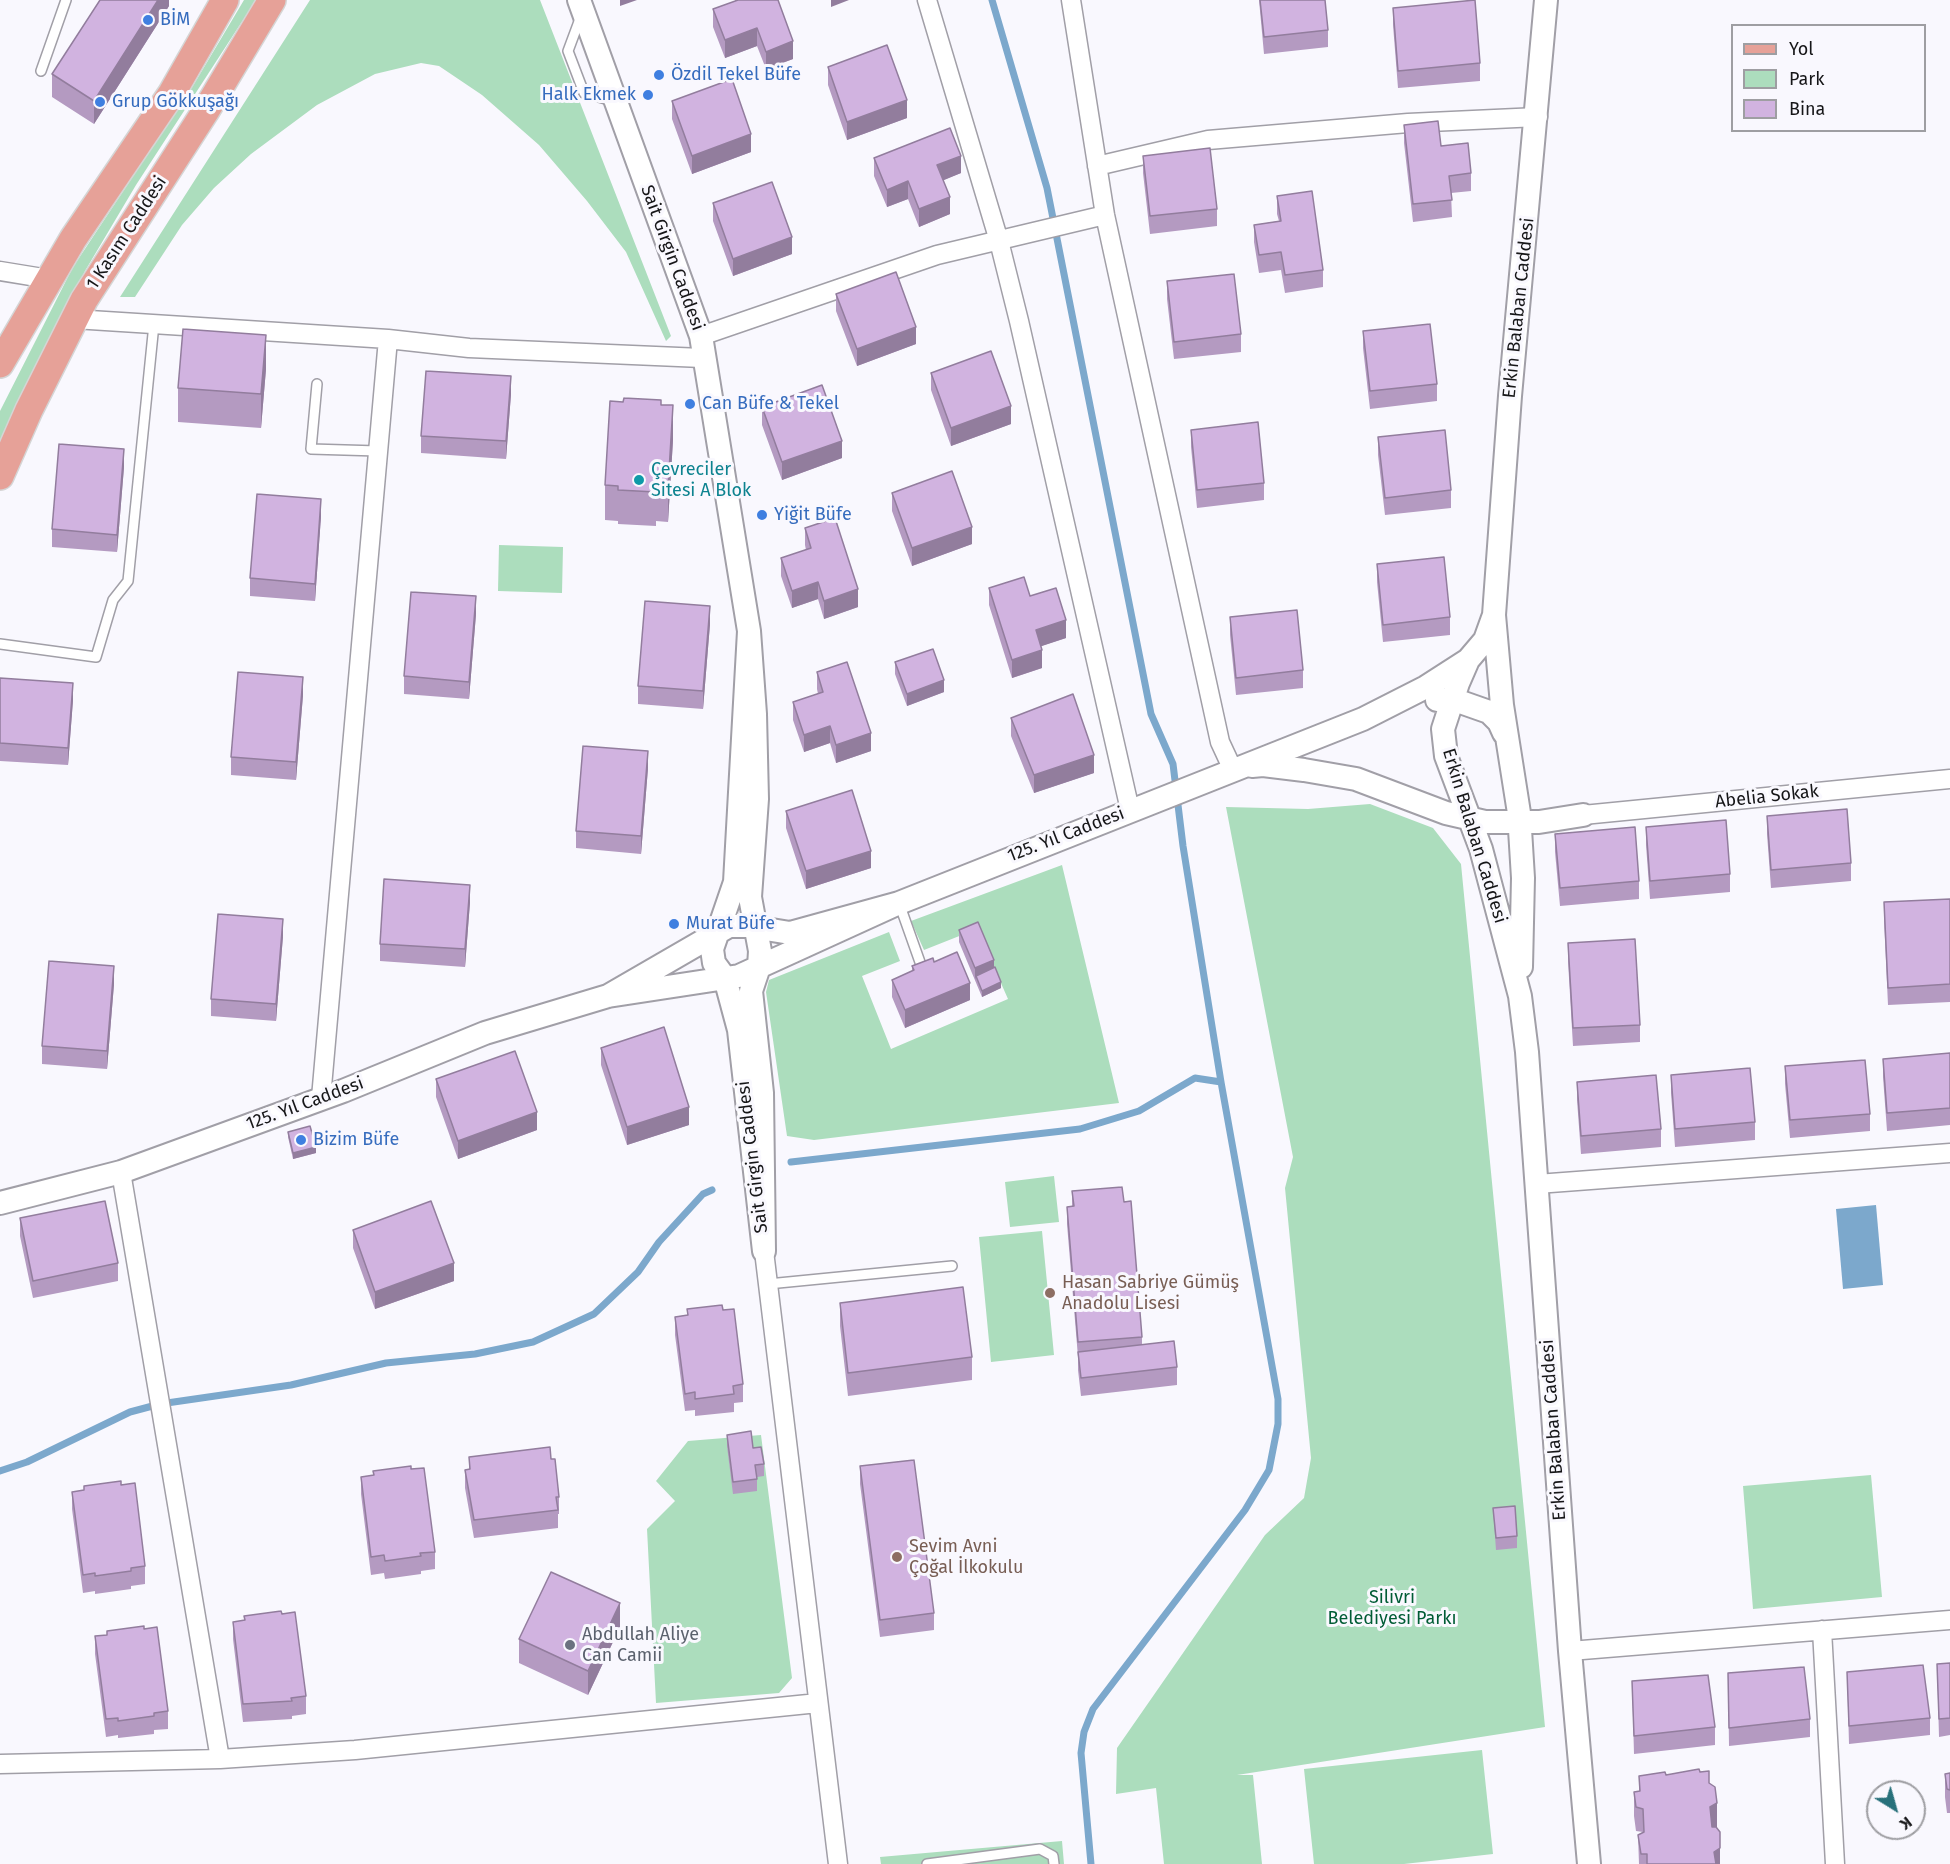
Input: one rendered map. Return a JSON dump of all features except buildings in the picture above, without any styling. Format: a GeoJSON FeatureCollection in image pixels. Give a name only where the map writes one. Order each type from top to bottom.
{"type":"FeatureCollection","features":[{"type":"Feature","properties":{"kind":"main road"},"geometry":{"type":"LineString","coordinates":[[0,364],[73,239],[172,93],[225,0]]}},
{"type":"Feature","properties":{"kind":"main road","name":"1 Kasım Caddesi"},"geometry":{"type":"LineString","coordinates":[[0,476],[74,319],[272,0]]}},
{"type":"Feature","properties":{"kind":"street"},"geometry":{"type":"LineString","coordinates":[[927,0],[999,241],[1130,810]]}},
{"type":"Feature","properties":{"kind":"street"},"geometry":{"type":"LineString","coordinates":[[1071,0],[1105,215],[1220,742],[1233,770]]}},
{"type":"Feature","properties":{"kind":"street","name":"Erkin Balaban Caddesi"},"geometry":{"type":"LineString","coordinates":[[1546,0],[1538,117],[1510,396],[1494,615],[1506,737],[1520,823],[1522,878],[1520,996],[1537,1184],[1570,1651],[1589,1864]]}},
{"type":"Feature","properties":{"kind":"street","name":"Sait Girgin Caddesi"},"geometry":{"type":"LineString","coordinates":[[581,5],[701,347],[749,631],[755,714],[757,799],[750,897],[756,927],[759,967],[751,991],[762,1093],[764,1251]]}},
{"type":"Feature","properties":{"kind":"street"},"geometry":{"type":"LineString","coordinates":[[1097,166],[1208,140],[1408,123],[1538,117]]}},
{"type":"Feature","properties":{"kind":"street"},"geometry":{"type":"LineString","coordinates":[[74,319],[388,339],[469,348],[701,347],[937,255],[1105,215]]}},
{"type":"Feature","properties":{"kind":"street"},"geometry":{"type":"LineString","coordinates":[[0,271],[49,279]]}},
{"type":"Feature","properties":{"kind":"street"},"geometry":{"type":"LineString","coordinates":[[321,1098],[388,339]]}},
{"type":"Feature","properties":{"kind":"street","name":"Erkin Balaban Caddesi"},"geometry":{"type":"LineString","coordinates":[[1494,615],[1485,640],[1468,660],[1443,729],[1446,756],[1491,883],[1520,996]]}},
{"type":"Feature","properties":{"kind":"street","name":"Sait Girgin Caddesi"},"geometry":{"type":"LineString","coordinates":[[749,631],[735,882],[712,949],[714,963],[725,978],[739,1030],[764,1251]]}},
{"type":"Feature","properties":{"kind":"street"},"geometry":{"type":"LineString","coordinates":[[1233,770],[1363,719],[1426,687],[1468,660]]}},
{"type":"Feature","properties":{"kind":"street"},"geometry":{"type":"LineString","coordinates":[[1363,719],[1429,701],[1452,699],[1489,712],[1499,722],[1506,737]]}},
{"type":"Feature","properties":{"kind":"street"},"geometry":{"type":"LineString","coordinates":[[1233,770],[1263,765],[1356,779],[1446,813],[1469,818],[1520,823],[1583,815]]}},
{"type":"Feature","properties":{"kind":"street","name":"125. Yıl Caddesi"},"geometry":{"type":"LineString","coordinates":[[0,1203],[121,1172],[321,1098],[485,1033],[608,996],[739,976],[899,903],[1233,770]]}},
{"type":"Feature","properties":{"kind":"street","name":"Abelia Sokak"},"geometry":{"type":"LineString","coordinates":[[1583,815],[1950,779]]}},
{"type":"Feature","properties":{"kind":"street"},"geometry":{"type":"LineString","coordinates":[[1514,787],[1523,804],[1536,810],[1583,815]]}},
{"type":"Feature","properties":{"kind":"street"},"geometry":{"type":"LineString","coordinates":[[1446,813],[1460,827],[1491,883]]}},
{"type":"Feature","properties":{"kind":"street","name":"125. Yıl Caddesi"},"geometry":{"type":"LineString","coordinates":[[608,996],[729,926],[756,927],[789,933],[899,903]]}},
{"type":"Feature","properties":{"kind":"street"},"geometry":{"type":"LineString","coordinates":[[1537,1184],[1950,1153]]}},
{"type":"Feature","properties":{"kind":"street"},"geometry":{"type":"LineString","coordinates":[[121,1172],[220,1759]]}},
{"type":"Feature","properties":{"kind":"street"},"geometry":{"type":"LineString","coordinates":[[764,1251],[838,1864]]}},
{"type":"Feature","properties":{"kind":"street"},"geometry":{"type":"LineString","coordinates":[[1570,1651],[1950,1620]]}},
{"type":"Feature","properties":{"kind":"street"},"geometry":{"type":"LineString","coordinates":[[1822,1630],[1834,1864]]}},
{"type":"Feature","properties":{"kind":"street"},"geometry":{"type":"LineString","coordinates":[[0,1764],[220,1759],[359,1749],[819,1703]]}},
{"type":"Feature","properties":{"kind":"lane"},"geometry":{"type":"LineString","coordinates":[[41,71],[66,0]]}},
{"type":"Feature","properties":{"kind":"lane"},"geometry":{"type":"LineString","coordinates":[[0,644],[96,657],[112,600],[128,581],[154,324]]}},
{"type":"Feature","properties":{"kind":"lane"},"geometry":{"type":"LineString","coordinates":[[317,384],[311,449],[378,451]]}},
{"type":"Feature","properties":{"kind":"lane"},"geometry":{"type":"LineString","coordinates":[[899,903],[921,965]]}},
{"type":"Feature","properties":{"kind":"lane"},"geometry":{"type":"LineString","coordinates":[[768,1284],[952,1266]]}},
{"type":"Feature","properties":{"kind":"lane"},"geometry":{"type":"LineString","coordinates":[[927,1864],[1040,1849],[1053,1856],[1054,1864]]}},
{"type":"Feature","properties":{"kind":"green space"},"geometry":{"type":"Polygon","coordinates":[[[244,0],[256,0],[136,185],[85,271],[0,448],[0,411],[73,267],[194,84],[244,0]]]}},
{"type":"Feature","properties":{"kind":"green space"},"geometry":{"type":"Polygon","coordinates":[[[310,0],[540,0],[671,336],[666,341],[626,252],[587,201],[539,145],[482,95],[439,66],[421,63],[375,74],[317,105],[251,154],[214,188],[182,225],[135,297],[120,297],[310,0]]]}},
{"type":"Feature","properties":{"kind":"green space"},"geometry":{"type":"Polygon","coordinates":[[[499,545],[563,547],[562,593],[498,591],[499,545]]]}},
{"type":"Feature","properties":{"kind":"green space","name":"Silivri Belediyesi Parkı"},"geometry":{"type":"Polygon","coordinates":[[[1370,804],[1433,828],[1461,864],[1545,1727],[1237,1775],[1253,1775],[1262,1864],[1164,1864],[1156,1788],[1116,1794],[1117,1748],[1265,1535],[1304,1498],[1311,1458],[1285,1188],[1293,1157],[1226,807],[1308,809],[1370,804]]]}},
{"type":"Feature","properties":{"kind":"green space"},"geometry":{"type":"Polygon","coordinates":[[[1062,865],[1119,1103],[814,1140],[787,1136],[766,992],[769,980],[889,932],[900,961],[862,976],[891,1049],[1008,999],[977,929],[924,950],[911,921],[1062,865]]]}},
{"type":"Feature","properties":{"kind":"green space"},"geometry":{"type":"Polygon","coordinates":[[[1054,1176],[1059,1222],[1010,1227],[1005,1182],[1054,1176]]]}},
{"type":"Feature","properties":{"kind":"green space"},"geometry":{"type":"Polygon","coordinates":[[[1042,1231],[1054,1355],[991,1362],[979,1237],[1042,1231]]]}},
{"type":"Feature","properties":{"kind":"green space"},"geometry":{"type":"Polygon","coordinates":[[[761,1435],[792,1678],[779,1693],[656,1703],[647,1529],[675,1501],[656,1481],[688,1441],[761,1435]]]}},
{"type":"Feature","properties":{"kind":"green space"},"geometry":{"type":"Polygon","coordinates":[[[1871,1475],[1882,1597],[1753,1609],[1743,1486],[1871,1475]]]}},
{"type":"Feature","properties":{"kind":"green space"},"geometry":{"type":"Polygon","coordinates":[[[1482,1750],[1493,1854],[1404,1864],[1314,1864],[1304,1769],[1482,1750]]]}},
{"type":"Feature","properties":{"kind":"green space"},"geometry":{"type":"Polygon","coordinates":[[[1062,1841],[1064,1864],[881,1864],[880,1857],[1062,1841]]]}},
{"type":"Feature","properties":{"kind":"water"},"geometry":{"type":"Polygon","coordinates":[[[1876,1205],[1883,1285],[1843,1289],[1836,1209],[1876,1205]]]}},
{"type":"Feature","properties":{"kind":"waterway"},"geometry":{"type":"LineString","coordinates":[[992,0],[1047,188],[1151,714],[1173,764],[1183,846],[1221,1082],[1278,1399],[1278,1424],[1269,1470],[1245,1510],[1093,1709],[1084,1732],[1081,1753],[1091,1864]]}},
{"type":"Feature","properties":{"kind":"waterway"},"geometry":{"type":"LineString","coordinates":[[791,1162],[1080,1129],[1139,1111],[1195,1078],[1221,1082]]}},
{"type":"Feature","properties":{"kind":"waterway"},"geometry":{"type":"LineString","coordinates":[[0,1471],[27,1462],[130,1412],[160,1404],[291,1385],[386,1363],[475,1354],[533,1342],[594,1314],[638,1272],[659,1242],[703,1194],[712,1190]]}},
{"type":"Feature","properties":{"kind":"place","name":"BİM"},"geometry":{"type":"Point","coordinates":[148,20]}},
{"type":"Feature","properties":{"kind":"place","name":"Özdil Tekel Büfe"},"geometry":{"type":"Point","coordinates":[659,75]}},
{"type":"Feature","properties":{"kind":"place","name":"Halk Ekmek"},"geometry":{"type":"Point","coordinates":[648,95]}},
{"type":"Feature","properties":{"kind":"place","name":"Grup Gökkuşağı"},"geometry":{"type":"Point","coordinates":[100,102]}},
{"type":"Feature","properties":{"kind":"place","name":"Can Büfe & Tekel"},"geometry":{"type":"Point","coordinates":[690,404]}},
{"type":"Feature","properties":{"kind":"place","name":"Çevreciler Sitesi A Blok"},"geometry":{"type":"Point","coordinates":[639,480]}},
{"type":"Feature","properties":{"kind":"place","name":"Yiğit Büfe"},"geometry":{"type":"Point","coordinates":[762,515]}},
{"type":"Feature","properties":{"kind":"place","name":"Murat Büfe"},"geometry":{"type":"Point","coordinates":[674,924]}},
{"type":"Feature","properties":{"kind":"place","name":"Bizim Büfe"},"geometry":{"type":"Point","coordinates":[301,1140]}},
{"type":"Feature","properties":{"kind":"place","name":"Hasan Sabriye Gümüş Anadolu Lisesi"},"geometry":{"type":"Point","coordinates":[1050,1293]}},
{"type":"Feature","properties":{"kind":"place","name":"Sevim Avni Çoğal İlkokulu"},"geometry":{"type":"Point","coordinates":[897,1557]}},
{"type":"Feature","properties":{"kind":"place","name":"Abdullah Aliye Can Camii"},"geometry":{"type":"Point","coordinates":[570,1645]}}]}
